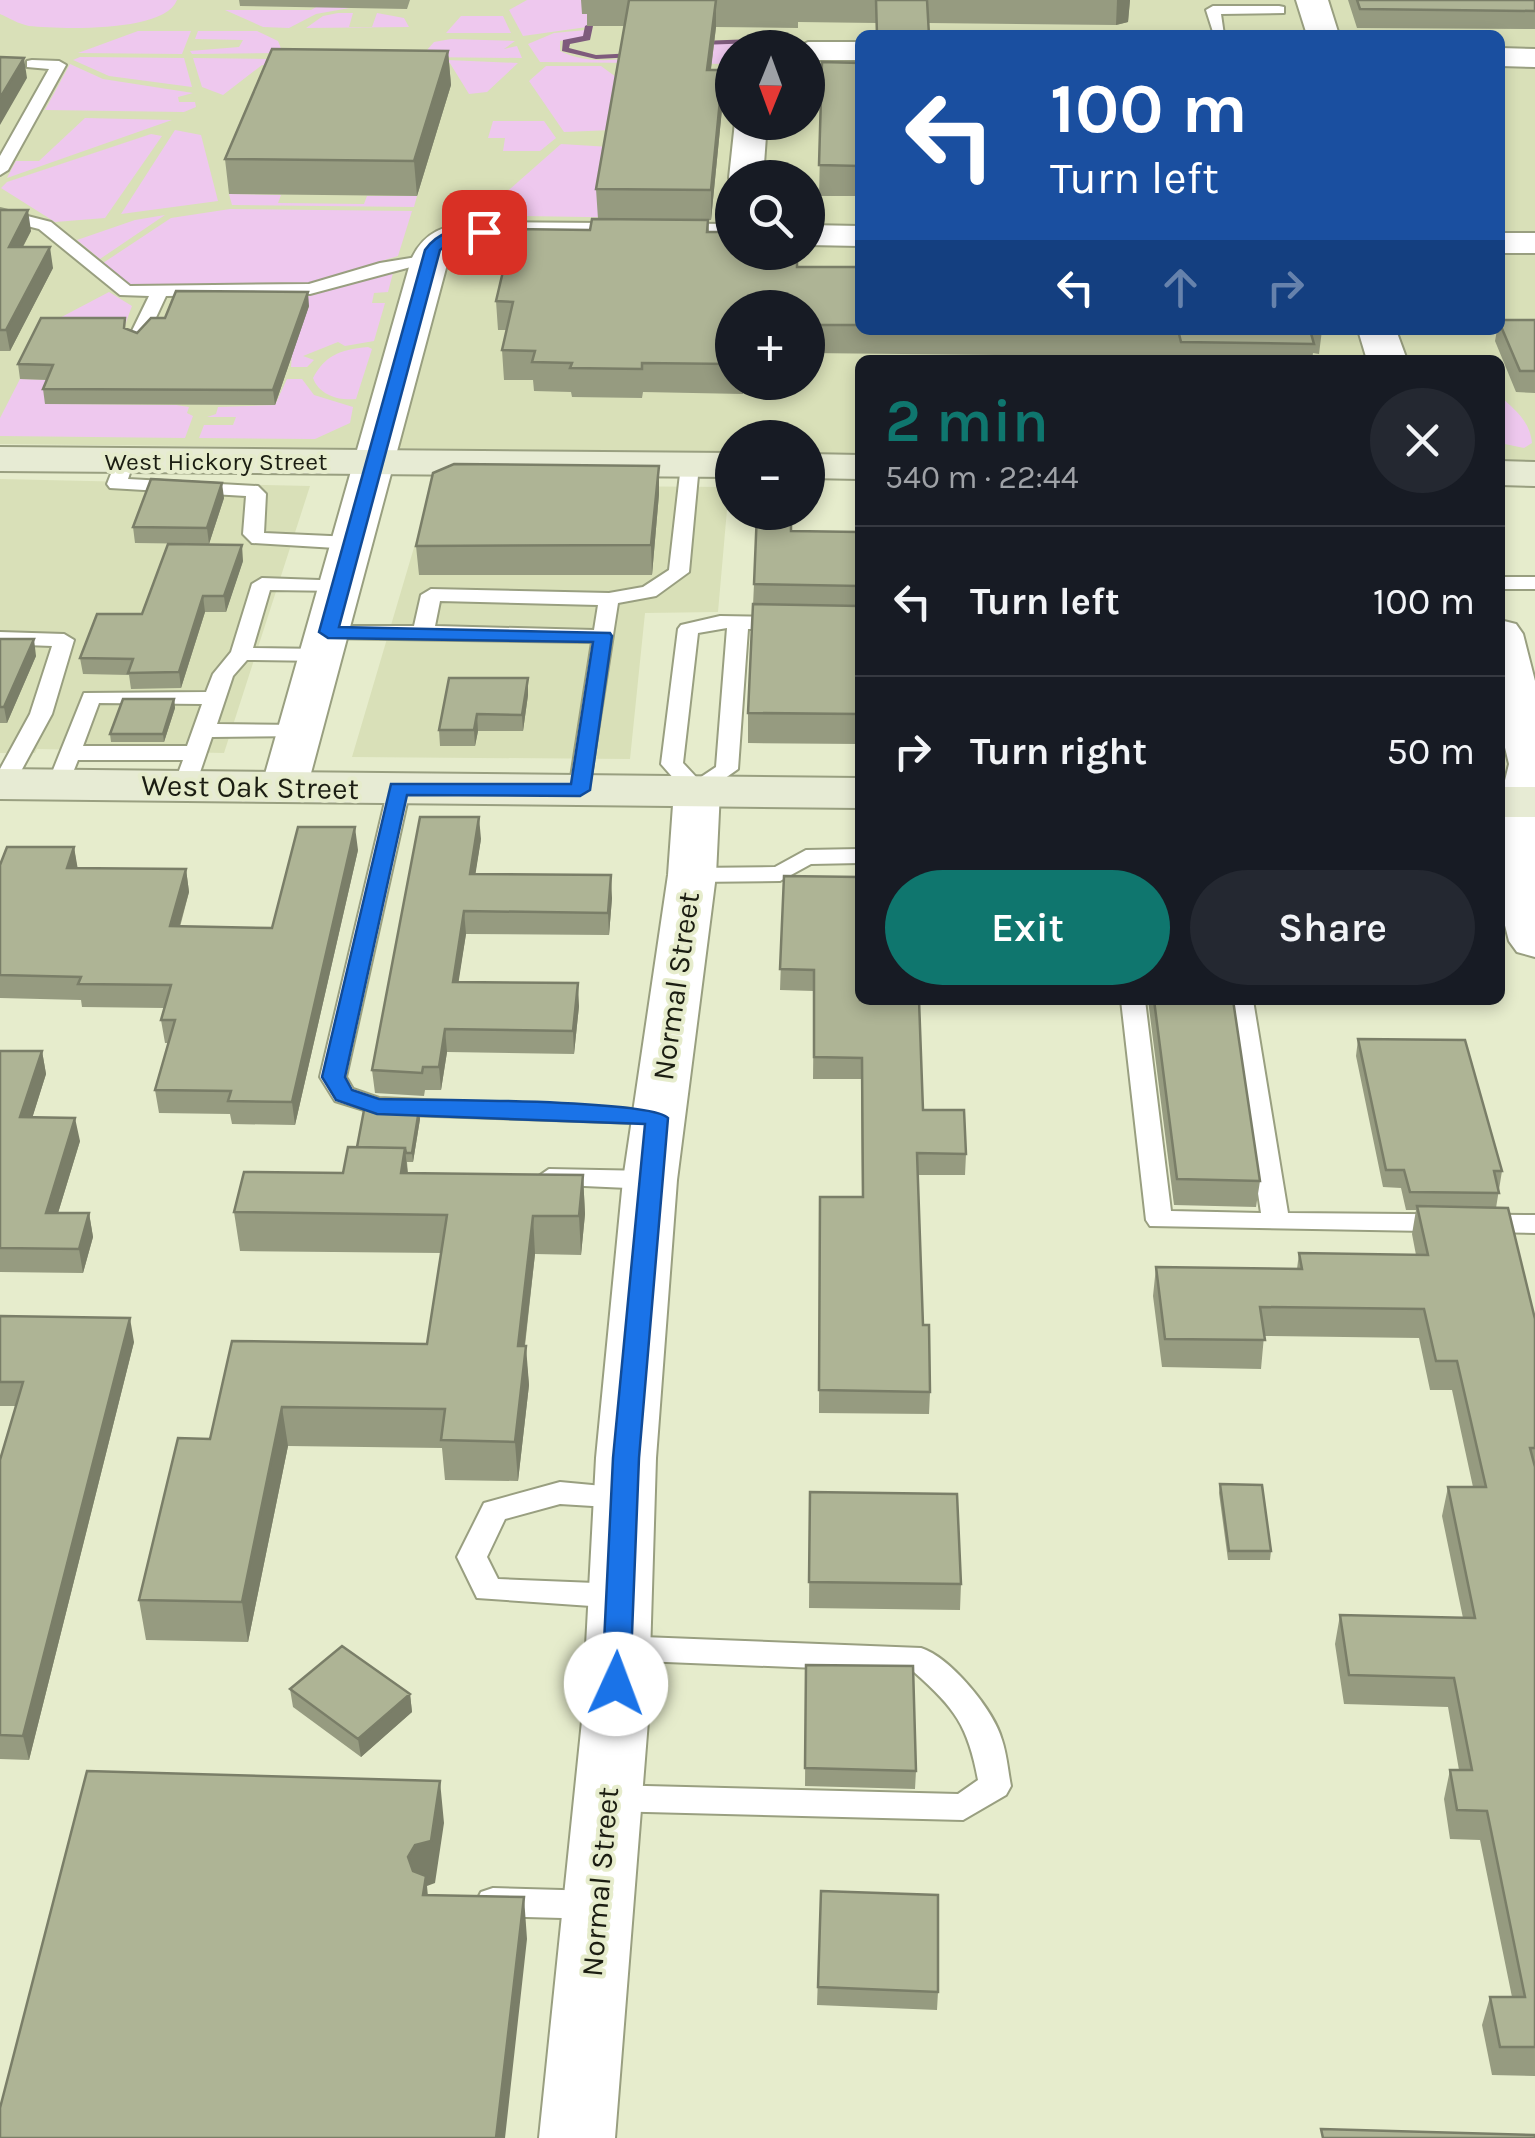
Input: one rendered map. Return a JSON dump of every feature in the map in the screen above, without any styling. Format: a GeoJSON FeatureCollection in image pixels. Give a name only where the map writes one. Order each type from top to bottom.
{"type":"FeatureCollection","features":[{"type":"Feature","properties":{"kind":"main road","name":"West Hickory Street"},"geometry":{"type":"LineString","coordinates":[[0,460],[715,466]]}},
{"type":"Feature","properties":{"kind":"main road"},"geometry":{"type":"LineString","coordinates":[[825,466],[855,467]]}},
{"type":"Feature","properties":{"kind":"main road"},"geometry":{"type":"LineString","coordinates":[[1505,473],[1535,474]]}},
{"type":"Feature","properties":{"kind":"main road","name":"West Oak Street"},"geometry":{"type":"LineString","coordinates":[[1,784],[65,769],[190,770],[284,788],[855,793]]}},
{"type":"Feature","properties":{"kind":"street"},"geometry":{"type":"LineString","coordinates":[[1312,0],[1321,30]]}},
{"type":"Feature","properties":{"kind":"street"},"geometry":{"type":"LineString","coordinates":[[825,50],[855,51]]}},
{"type":"Feature","properties":{"kind":"street"},"geometry":{"type":"LineString","coordinates":[[1505,57],[1535,58]]}},
{"type":"Feature","properties":{"kind":"street"},"geometry":{"type":"LineString","coordinates":[[284,788],[375,462],[442,247],[715,235]]}},
{"type":"Feature","properties":{"kind":"street"},"geometry":{"type":"LineString","coordinates":[[825,235],[855,236]]}},
{"type":"Feature","properties":{"kind":"street"},"geometry":{"type":"LineString","coordinates":[[1505,243],[1535,243]]}},
{"type":"Feature","properties":{"kind":"street"},"geometry":{"type":"LineString","coordinates":[[1505,654],[1533,764],[1534,784],[1515,792],[1518,822],[1508,878],[1535,940]]}},
{"type":"Feature","properties":{"kind":"street","name":"Normal Street"},"geometry":{"type":"LineString","coordinates":[[578,2138],[608,1798],[624,1498],[650,1180],[692,876],[697,791]]}},
{"type":"Feature","properties":{"kind":"lane"},"geometry":{"type":"LineString","coordinates":[[1219,30],[1213,10],[1280,15]]}},
{"type":"Feature","properties":{"kind":"lane"},"geometry":{"type":"LineString","coordinates":[[0,170],[59,65],[32,64]]}},
{"type":"Feature","properties":{"kind":"lane"},"geometry":{"type":"LineString","coordinates":[[0,214],[45,224],[120,289],[310,289],[442,247]]}},
{"type":"Feature","properties":{"kind":"lane"},"geometry":{"type":"LineString","coordinates":[[138,338],[160,291]]}},
{"type":"Feature","properties":{"kind":"lane"},"geometry":{"type":"LineString","coordinates":[[125,460],[117,484],[251,490],[256,494],[253,534],[259,539],[352,543]]}},
{"type":"Feature","properties":{"kind":"lane"},"geometry":{"type":"LineString","coordinates":[[423,632],[431,595],[609,600],[649,592],[679,572],[690,465]]}},
{"type":"Feature","properties":{"kind":"lane"},"geometry":{"type":"LineString","coordinates":[[1505,583],[1535,583]]}},
{"type":"Feature","properties":{"kind":"lane"},"geometry":{"type":"LineString","coordinates":[[190,770],[223,674],[241,654],[262,584],[341,585]]}},
{"type":"Feature","properties":{"kind":"lane"},"geometry":{"type":"LineString","coordinates":[[580,790],[609,600]]}},
{"type":"Feature","properties":{"kind":"lane"},"geometry":{"type":"LineString","coordinates":[[738,622],[727,769],[697,791],[672,764],[688,629],[720,622],[738,622],[808,624]]}},
{"type":"Feature","properties":{"kind":"lane"},"geometry":{"type":"LineString","coordinates":[[241,654],[423,632],[603,636]]}},
{"type":"Feature","properties":{"kind":"lane"},"geometry":{"type":"LineString","coordinates":[[0,638],[64,640],[40,714],[1,784]]}},
{"type":"Feature","properties":{"kind":"lane"},"geometry":{"type":"LineString","coordinates":[[65,769],[91,698],[214,698]]}},
{"type":"Feature","properties":{"kind":"lane"},"geometry":{"type":"LineString","coordinates":[[204,730],[300,731]]}},
{"type":"Feature","properties":{"kind":"lane"},"geometry":{"type":"LineString","coordinates":[[398,788],[334,1077],[344,1095],[377,1106],[600,1112],[657,1118]]}},
{"type":"Feature","properties":{"kind":"lane"},"geometry":{"type":"LineString","coordinates":[[692,876],[780,874],[806,857],[855,856]]}},
{"type":"Feature","properties":{"kind":"lane"},"geometry":{"type":"LineString","coordinates":[[1134,1005],[1159,1220],[1535,1224]]}},
{"type":"Feature","properties":{"kind":"lane"},"geometry":{"type":"LineString","coordinates":[[1241,1005],[1276,1222]]}},
{"type":"Feature","properties":{"kind":"lane"},"geometry":{"type":"LineString","coordinates":[[519,1178],[650,1180]]}},
{"type":"Feature","properties":{"kind":"lane"},"geometry":{"type":"LineString","coordinates":[[608,1798],[963,1807],[995,1786],[986,1737],[953,1688],[921,1660],[619,1622],[488,1590],[472,1558],[494,1511],[560,1494],[624,1498]]}},
{"type":"Feature","properties":{"kind":"lane"},"geometry":{"type":"LineString","coordinates":[[469,1902],[598,1905]]}},
{"type":"Feature","properties":{"kind":"shaded area"},"geometry":{"type":"Polygon","coordinates":[[[0,0],[1535,0],[1535,461],[1505,460],[1505,355],[855,355],[855,453],[825,453],[825,420],[715,420],[715,452],[0,444],[0,0]]]}},
{"type":"Feature","properties":{"kind":"shaded area"},"geometry":{"type":"Polygon","coordinates":[[[0,0],[177,0],[168,11],[133,24],[64,28],[18,22],[0,14],[0,0]]]}},
{"type":"Feature","properties":{"kind":"shaded area"},"geometry":{"type":"Polygon","coordinates":[[[527,0],[585,0],[590,14],[587,27],[523,36],[509,10],[527,0]]]}},
{"type":"Feature","properties":{"kind":"shaded area"},"geometry":{"type":"Polygon","coordinates":[[[318,6],[355,7],[316,14],[289,28],[263,27],[225,10],[311,10],[318,6]]]}},
{"type":"Feature","properties":{"kind":"shaded area"},"geometry":{"type":"Polygon","coordinates":[[[353,13],[349,27],[372,27],[377,13],[404,18],[409,27],[306,28],[323,16],[353,13]]]}},
{"type":"Feature","properties":{"kind":"shaded area"},"geometry":{"type":"Polygon","coordinates":[[[461,16],[503,16],[511,33],[446,33],[461,16]]]}},
{"type":"Feature","properties":{"kind":"shaded area"},"geometry":{"type":"Polygon","coordinates":[[[586,30],[585,37],[560,41],[560,51],[595,60],[633,58],[715,44],[715,64],[540,62],[528,44],[554,33],[586,30]]]}},
{"type":"Feature","properties":{"kind":"shaded area"},"geometry":{"type":"Polygon","coordinates":[[[138,31],[191,31],[182,54],[78,53],[138,31]]]}},
{"type":"Feature","properties":{"kind":"shaded area"},"geometry":{"type":"Polygon","coordinates":[[[198,31],[257,31],[278,41],[283,53],[192,54],[190,51],[239,47],[243,40],[195,39],[198,31]]]}},
{"type":"Feature","properties":{"kind":"shaded area"},"geometry":{"type":"Polygon","coordinates":[[[515,41],[504,49],[517,46],[522,58],[421,57],[434,42],[515,41]]]}},
{"type":"Feature","properties":{"kind":"shaded area"},"geometry":{"type":"Polygon","coordinates":[[[184,58],[192,87],[109,76],[73,60],[184,58]]]}},
{"type":"Feature","properties":{"kind":"shaded area"},"geometry":{"type":"Polygon","coordinates":[[[193,58],[279,60],[272,66],[262,65],[223,95],[202,87],[193,58]]]}},
{"type":"Feature","properties":{"kind":"shaded area"},"geometry":{"type":"Polygon","coordinates":[[[448,60],[518,63],[487,92],[469,94],[448,60]]]}},
{"type":"Feature","properties":{"kind":"shaded area"},"geometry":{"type":"Polygon","coordinates":[[[70,64],[103,79],[193,93],[178,97],[179,102],[195,102],[196,107],[184,112],[45,110],[70,64]]]}},
{"type":"Feature","properties":{"kind":"shaded area"},"geometry":{"type":"Polygon","coordinates":[[[546,66],[601,66],[616,77],[612,130],[564,132],[529,81],[546,66]]]}},
{"type":"Feature","properties":{"kind":"shaded area"},"geometry":{"type":"Polygon","coordinates":[[[85,118],[172,120],[7,178],[16,161],[39,161],[85,118]]]}},
{"type":"Feature","properties":{"kind":"shaded area"},"geometry":{"type":"Polygon","coordinates":[[[493,121],[544,121],[556,138],[540,151],[503,151],[505,138],[488,138],[493,121]]]}},
{"type":"Feature","properties":{"kind":"shaded area"},"geometry":{"type":"Polygon","coordinates":[[[175,130],[201,135],[218,201],[121,214],[175,130]]]}},
{"type":"Feature","properties":{"kind":"shaded area"},"geometry":{"type":"Polygon","coordinates":[[[151,134],[162,136],[105,218],[55,222],[1,188],[7,182],[151,134]]]}},
{"type":"Feature","properties":{"kind":"shaded area"},"geometry":{"type":"Polygon","coordinates":[[[561,144],[610,147],[650,218],[523,216],[509,212],[502,196],[561,144]]]}},
{"type":"Feature","properties":{"kind":"shaded area"},"geometry":{"type":"Polygon","coordinates":[[[229,194],[281,195],[278,203],[364,204],[367,196],[417,196],[414,207],[232,205],[229,194]]]}},
{"type":"Feature","properties":{"kind":"shaded area"},"geometry":{"type":"Polygon","coordinates":[[[230,209],[412,211],[398,256],[302,285],[131,286],[103,263],[171,218],[230,209]]]}},
{"type":"Feature","properties":{"kind":"shaded area"},"geometry":{"type":"Polygon","coordinates":[[[165,215],[100,259],[77,240],[135,220],[165,215]]]}},
{"type":"Feature","properties":{"kind":"shaded area"},"geometry":{"type":"Polygon","coordinates":[[[393,273],[388,292],[374,293],[372,303],[385,303],[374,341],[345,346],[338,342],[303,356],[314,360],[307,367],[291,367],[296,299],[353,280],[393,273]]]}},
{"type":"Feature","properties":{"kind":"shaded area"},"geometry":{"type":"Polygon","coordinates":[[[109,292],[132,306],[122,333],[52,322],[109,292]]]}},
{"type":"Feature","properties":{"kind":"shaded area"},"geometry":{"type":"Polygon","coordinates":[[[372,349],[356,399],[330,396],[316,384],[313,378],[328,359],[372,349]]]}},
{"type":"Feature","properties":{"kind":"shaded area"},"geometry":{"type":"Polygon","coordinates":[[[20,379],[56,380],[46,404],[176,405],[189,407],[187,413],[193,416],[185,438],[0,436],[0,418],[20,379]]]}},
{"type":"Feature","properties":{"kind":"shaded area"},"geometry":{"type":"Polygon","coordinates":[[[287,379],[302,379],[314,395],[353,407],[350,423],[315,439],[199,438],[204,425],[233,425],[236,417],[207,417],[216,414],[218,407],[275,405],[287,379]]]}},
{"type":"Feature","properties":{"kind":"shaded area"},"geometry":{"type":"Polygon","coordinates":[[[1505,401],[1528,428],[1532,443],[1524,448],[1505,444],[1505,401]]]}},
{"type":"Feature","properties":{"kind":"shaded area"},"geometry":{"type":"Polygon","coordinates":[[[0,479],[310,486],[224,753],[37,749],[35,753],[0,753],[0,479]]]}},
{"type":"Feature","properties":{"kind":"shaded area"},"geometry":{"type":"Polygon","coordinates":[[[447,485],[715,487],[715,530],[725,530],[718,612],[645,613],[630,759],[352,757],[431,490],[447,485]]]}},
{"type":"Feature","properties":{"kind":"building"},"geometry":{"type":"Polygon","coordinates":[[[629,0],[716,0],[707,70],[715,70],[716,140],[711,190],[596,189],[629,0]]]}},
{"type":"Feature","properties":{"kind":"building"},"geometry":{"type":"Polygon","coordinates":[[[876,0],[927,0],[929,30],[877,30],[876,0]]]}},
{"type":"Feature","properties":{"kind":"building"},"geometry":{"type":"Polygon","coordinates":[[[1357,0],[1535,0],[1535,11],[1360,9],[1357,0]]]}},
{"type":"Feature","properties":{"kind":"building"},"geometry":{"type":"Polygon","coordinates":[[[272,49],[448,51],[414,161],[225,159],[272,49]]]}},
{"type":"Feature","properties":{"kind":"building"},"geometry":{"type":"Polygon","coordinates":[[[0,57],[24,58],[0,98],[0,57]]]}},
{"type":"Feature","properties":{"kind":"building"},"geometry":{"type":"Polygon","coordinates":[[[825,62],[855,63],[855,166],[825,165],[825,160],[819,160],[820,140],[825,140],[825,62]]]}},
{"type":"Feature","properties":{"kind":"building"},"geometry":{"type":"Polygon","coordinates":[[[0,210],[28,210],[9,247],[50,247],[6,330],[0,330],[0,210]]]}},
{"type":"Feature","properties":{"kind":"building"},"geometry":{"type":"Polygon","coordinates":[[[592,219],[708,220],[707,232],[715,232],[715,270],[855,267],[855,325],[825,325],[825,290],[715,290],[715,364],[642,363],[642,369],[570,368],[572,363],[532,362],[535,351],[502,350],[513,302],[496,301],[513,229],[590,230],[592,219]]]}},
{"type":"Feature","properties":{"kind":"building"},"geometry":{"type":"Polygon","coordinates":[[[176,291],[308,292],[273,390],[43,389],[53,365],[18,364],[41,318],[125,318],[124,328],[137,333],[151,318],[165,318],[176,291]]]}},
{"type":"Feature","properties":{"kind":"building"},"geometry":{"type":"Polygon","coordinates":[[[1505,320],[1535,320],[1535,371],[1520,371],[1505,335],[1505,320]]]}},
{"type":"Feature","properties":{"kind":"building"},"geometry":{"type":"Polygon","coordinates":[[[1179,335],[1311,335],[1314,344],[1181,342],[1179,335]]]}},
{"type":"Feature","properties":{"kind":"building"},"geometry":{"type":"Polygon","coordinates":[[[454,464],[659,466],[651,545],[416,546],[433,473],[454,464]]]}},
{"type":"Feature","properties":{"kind":"building"},"geometry":{"type":"Polygon","coordinates":[[[151,479],[222,483],[207,528],[133,527],[151,479]]]}},
{"type":"Feature","properties":{"kind":"building"},"geometry":{"type":"Polygon","coordinates":[[[756,530],[855,532],[855,586],[754,584],[756,530]]]}},
{"type":"Feature","properties":{"kind":"building"},"geometry":{"type":"Polygon","coordinates":[[[168,544],[242,545],[224,596],[203,596],[179,672],[128,673],[133,659],[80,658],[97,614],[142,614],[168,544]]]}},
{"type":"Feature","properties":{"kind":"building"},"geometry":{"type":"Polygon","coordinates":[[[753,604],[855,606],[855,714],[748,713],[753,604]]]}},
{"type":"Feature","properties":{"kind":"building"},"geometry":{"type":"Polygon","coordinates":[[[0,639],[34,639],[4,707],[0,707],[0,639]]]}},
{"type":"Feature","properties":{"kind":"building"},"geometry":{"type":"Polygon","coordinates":[[[449,678],[528,678],[522,715],[477,714],[474,730],[439,730],[449,678]]]}},
{"type":"Feature","properties":{"kind":"building"},"geometry":{"type":"Polygon","coordinates":[[[123,699],[174,699],[163,734],[110,734],[123,699]]]}},
{"type":"Feature","properties":{"kind":"building"},"geometry":{"type":"Polygon","coordinates":[[[420,817],[479,817],[470,874],[611,875],[608,913],[464,911],[453,982],[578,983],[573,1031],[445,1029],[439,1067],[423,1067],[422,1073],[372,1070],[420,817]]]}},
{"type":"Feature","properties":{"kind":"building"},"geometry":{"type":"Polygon","coordinates":[[[298,827],[355,827],[292,1102],[228,1101],[231,1091],[155,1090],[175,1020],[161,1020],[171,985],[78,984],[81,977],[0,975],[0,865],[7,847],[74,847],[67,868],[186,869],[170,926],[272,928],[298,827]]]}},
{"type":"Feature","properties":{"kind":"building"},"geometry":{"type":"Polygon","coordinates":[[[784,876],[855,877],[855,1005],[919,1005],[923,1110],[964,1110],[966,1154],[917,1153],[923,1325],[929,1325],[930,1392],[819,1390],[820,1197],[863,1197],[862,1058],[814,1057],[814,970],[780,969],[784,876]]]}},
{"type":"Feature","properties":{"kind":"building"},"geometry":{"type":"Polygon","coordinates":[[[1155,1005],[1234,1005],[1260,1181],[1177,1179],[1155,1005]]]}},
{"type":"Feature","properties":{"kind":"building"},"geometry":{"type":"Polygon","coordinates":[[[1358,1039],[1465,1040],[1502,1171],[1494,1171],[1499,1193],[1410,1192],[1404,1170],[1386,1170],[1358,1039]]]}},
{"type":"Feature","properties":{"kind":"building"},"geometry":{"type":"Polygon","coordinates":[[[0,1051],[42,1051],[20,1117],[75,1118],[46,1213],[89,1213],[79,1249],[0,1248],[0,1051]]]}},
{"type":"Feature","properties":{"kind":"building"},"geometry":{"type":"Polygon","coordinates":[[[364,1110],[419,1110],[412,1153],[406,1153],[405,1148],[357,1147],[364,1110]]]}},
{"type":"Feature","properties":{"kind":"building"},"geometry":{"type":"Polygon","coordinates":[[[348,1147],[405,1148],[401,1173],[583,1175],[579,1216],[533,1216],[518,1346],[526,1346],[515,1442],[441,1440],[445,1409],[282,1407],[242,1602],[139,1600],[178,1438],[210,1439],[232,1341],[427,1344],[447,1215],[234,1212],[244,1172],[343,1173],[348,1147]]]}},
{"type":"Feature","properties":{"kind":"building"},"geometry":{"type":"Polygon","coordinates":[[[1417,1206],[1508,1208],[1535,1319],[1535,1448],[1530,1448],[1535,1467],[1535,2047],[1500,2047],[1490,1997],[1525,1997],[1487,1811],[1457,1810],[1450,1770],[1472,1770],[1454,1678],[1349,1675],[1340,1615],[1475,1618],[1448,1487],[1486,1487],[1457,1361],[1436,1361],[1424,1309],[1260,1307],[1265,1340],[1165,1339],[1156,1267],[1302,1269],[1299,1253],[1428,1255],[1417,1206]]]}},
{"type":"Feature","properties":{"kind":"building"},"geometry":{"type":"Polygon","coordinates":[[[0,1316],[130,1318],[23,1736],[0,1735],[0,1460],[23,1382],[0,1382],[0,1316]]]}},
{"type":"Feature","properties":{"kind":"building"},"geometry":{"type":"Polygon","coordinates":[[[1220,1484],[1262,1485],[1271,1551],[1229,1551],[1220,1484]]]}},
{"type":"Feature","properties":{"kind":"building"},"geometry":{"type":"Polygon","coordinates":[[[810,1492],[957,1494],[961,1584],[809,1582],[810,1492]]]}},
{"type":"Feature","properties":{"kind":"building"},"geometry":{"type":"Polygon","coordinates":[[[342,1646],[410,1694],[358,1739],[290,1689],[342,1646]]]}},
{"type":"Feature","properties":{"kind":"building"},"geometry":{"type":"Polygon","coordinates":[[[806,1665],[913,1666],[916,1771],[805,1768],[806,1665]]]}},
{"type":"Feature","properties":{"kind":"building"},"geometry":{"type":"Polygon","coordinates":[[[87,1771],[440,1781],[431,1841],[415,1845],[408,1857],[413,1871],[426,1876],[423,1895],[524,1897],[496,2138],[0,2138],[0,2108],[87,1771]]]}},
{"type":"Feature","properties":{"kind":"building"},"geometry":{"type":"Polygon","coordinates":[[[821,1891],[938,1895],[938,1992],[818,1987],[821,1891]]]}},
{"type":"Feature","properties":{"kind":"building"},"geometry":{"type":"Polygon","coordinates":[[[1321,2129],[1535,2135],[1535,2138],[1323,2138],[1321,2129]]]}},
{"type":"Feature","properties":{"kind":"waterway"},"geometry":{"type":"LineString","coordinates":[[589,26],[587,38],[566,42],[565,49],[596,57],[635,55]]}},
{"type":"Feature","properties":{"kind":"waterway"},"geometry":{"type":"LineString","coordinates":[[700,43],[715,42]]}},
{"type":"Feature","properties":{"kind":"route"},"geometry":{"type":"LineString","coordinates":[[484,232],[454,234],[439,241],[429,260],[328,632],[603,636],[580,790],[398,788],[334,1077],[344,1095],[377,1106],[600,1112],[657,1118],[626,1458],[616,1684]]}}]}
